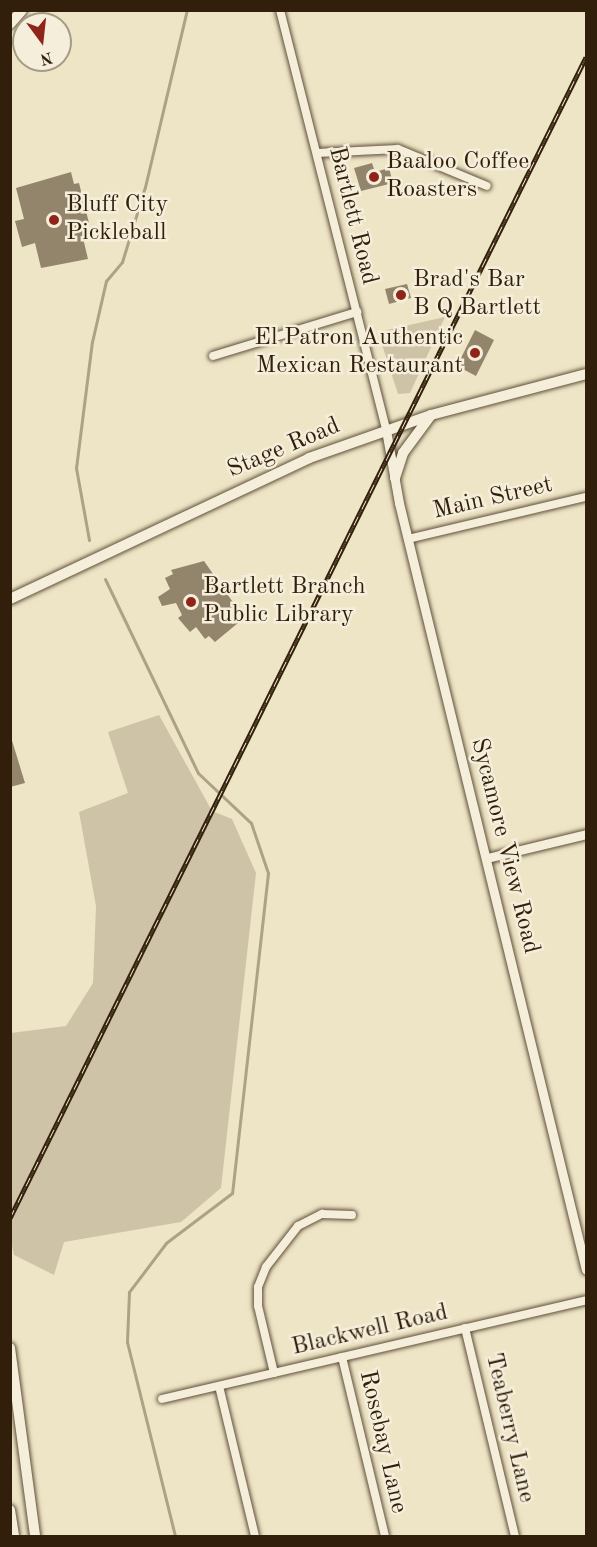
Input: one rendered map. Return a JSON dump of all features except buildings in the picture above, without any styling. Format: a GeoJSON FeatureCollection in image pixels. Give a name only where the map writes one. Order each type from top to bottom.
{"type":"FeatureCollection","features":[{"type":"Feature","properties":{"kind":"main road"},"geometry":{"type":"LineString","coordinates":[[10,24],[22,10]]}},
{"type":"Feature","properties":{"kind":"main road","name":"Stage Road"},"geometry":{"type":"LineString","coordinates":[[10,599],[309,458],[431,415],[586,374]]}},
{"type":"Feature","properties":{"kind":"main road"},"geometry":{"type":"LineString","coordinates":[[395,478],[404,453],[431,415]]}},
{"type":"Feature","properties":{"kind":"main road"},"geometry":{"type":"LineString","coordinates":[[10,1348],[35,1536]]}},
{"type":"Feature","properties":{"kind":"main road"},"geometry":{"type":"LineString","coordinates":[[10,1510],[15,1536]]}},
{"type":"Feature","properties":{"kind":"street","name":"Bartlett Road"},"geometry":{"type":"LineString","coordinates":[[280,10],[386,430]]}},
{"type":"Feature","properties":{"kind":"street"},"geometry":{"type":"LineString","coordinates":[[316,153],[398,149],[487,186]]}},
{"type":"Feature","properties":{"kind":"street"},"geometry":{"type":"LineString","coordinates":[[213,356],[357,312]]}},
{"type":"Feature","properties":{"kind":"street","name":"Sycamore View Road"},"geometry":{"type":"LineString","coordinates":[[386,430],[408,539],[488,858],[586,1270]]}},
{"type":"Feature","properties":{"kind":"street","name":"Main Street"},"geometry":{"type":"LineString","coordinates":[[408,539],[586,497]]}},
{"type":"Feature","properties":{"kind":"street"},"geometry":{"type":"LineString","coordinates":[[488,858],[586,834]]}},
{"type":"Feature","properties":{"kind":"street"},"geometry":{"type":"LineString","coordinates":[[274,1373],[258,1306],[258,1287],[266,1267],[298,1226],[322,1214],[352,1215]]}},
{"type":"Feature","properties":{"kind":"street","name":"Blackwell Road"},"geometry":{"type":"LineString","coordinates":[[162,1399],[586,1300]]}},
{"type":"Feature","properties":{"kind":"street","name":"Teaberry Lane"},"geometry":{"type":"LineString","coordinates":[[465,1328],[515,1536]]}},
{"type":"Feature","properties":{"kind":"street","name":"Rosebay Lane"},"geometry":{"type":"LineString","coordinates":[[342,1357],[385,1536]]}},
{"type":"Feature","properties":{"kind":"street"},"geometry":{"type":"LineString","coordinates":[[219,1386],[255,1536]]}},
{"type":"Feature","properties":{"kind":"shaded area"},"geometry":{"type":"Polygon","coordinates":[[[445,317],[410,393],[398,394],[378,332],[445,317]]]}},
{"type":"Feature","properties":{"kind":"shaded area"},"geometry":{"type":"Polygon","coordinates":[[[159,715],[212,811],[232,819],[256,873],[221,1188],[181,1222],[64,1242],[54,1275],[14,1255],[11,1241],[11,1033],[66,1026],[93,983],[96,906],[79,812],[128,793],[108,732],[159,715]]]}},
{"type":"Feature","properties":{"kind":"waterway"},"geometry":{"type":"LineString","coordinates":[[89,540],[76,468],[92,342],[106,281],[122,262],[145,187],[187,10]]}},
{"type":"Feature","properties":{"kind":"waterway"},"geometry":{"type":"LineString","coordinates":[[105,579],[198,773],[251,823],[268,873],[232,1193],[166,1243],[129,1292],[127,1342],[175,1536]]}},
{"type":"Feature","properties":{"kind":"railway"},"geometry":{"type":"LineString","coordinates":[[10,1218],[586,57]]}},
{"type":"Feature","properties":{"kind":"place","name":"Baaloo Coffee Roasters"},"geometry":{"type":"Point","coordinates":[374,177]}},
{"type":"Feature","properties":{"kind":"place","name":"Bluff City Pickleball"},"geometry":{"type":"Point","coordinates":[54,220]}},
{"type":"Feature","properties":{"kind":"place","name":"Brad's Bar B Q Bartlett"},"geometry":{"type":"Point","coordinates":[401,295]}},
{"type":"Feature","properties":{"kind":"place","name":"El Patron Authentic Mexican Restaurant"},"geometry":{"type":"Point","coordinates":[475,353]}},
{"type":"Feature","properties":{"kind":"place","name":"Bartlett Branch Public Library"},"geometry":{"type":"Point","coordinates":[191,602]}}]}
